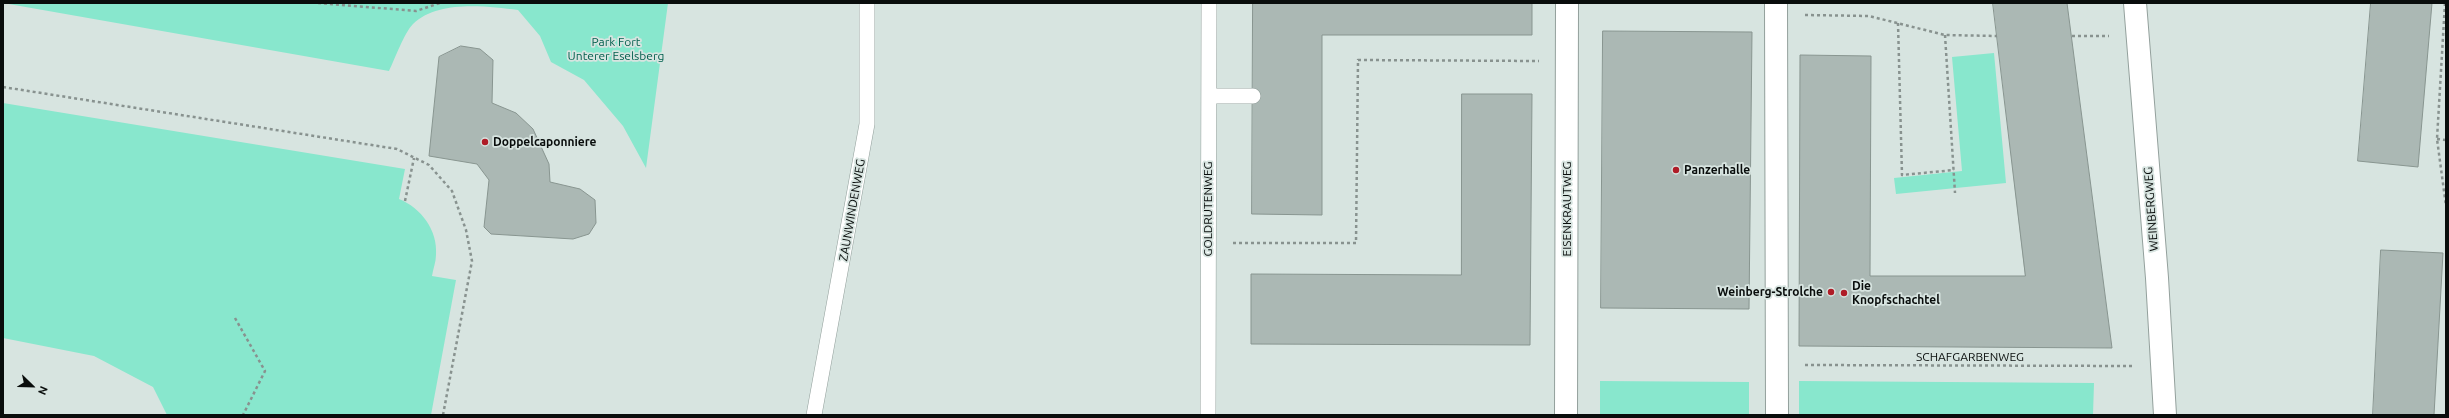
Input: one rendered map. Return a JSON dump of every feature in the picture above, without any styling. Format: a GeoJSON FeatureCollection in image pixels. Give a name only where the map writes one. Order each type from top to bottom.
{"type":"FeatureCollection","features":[{"type":"Feature","properties":{"kind":"street","name":"EISENKRAUTWEG"},"geometry":{"type":"LineString","coordinates":[[1566,415],[1567,3]]}},
{"type":"Feature","properties":{"kind":"street","name":"WEINBERGWEG"},"geometry":{"type":"LineString","coordinates":[[2135,3],[2163,366],[2165,415]]}},
{"type":"Feature","properties":{"kind":"street"},"geometry":{"type":"LineString","coordinates":[[1776,8],[1776,415]]}},
{"type":"Feature","properties":{"kind":"lane","name":"ZAUNWINDENWEG"},"geometry":{"type":"LineString","coordinates":[[814,415],[867,124],[867,3]]}},
{"type":"Feature","properties":{"kind":"lane","name":"GOLDRUTENWEG"},"geometry":{"type":"LineString","coordinates":[[1208,415],[1209,3]]}},
{"type":"Feature","properties":{"kind":"lane"},"geometry":{"type":"LineString","coordinates":[[1209,96],[1253,96]]}},
{"type":"Feature","properties":{"kind":"path"},"geometry":{"type":"LineString","coordinates":[[318,3],[416,11],[440,3]]}},
{"type":"Feature","properties":{"kind":"path"},"geometry":{"type":"LineString","coordinates":[[2445,3],[2437,139],[2446,206]]}},
{"type":"Feature","properties":{"kind":"path"},"geometry":{"type":"LineString","coordinates":[[1776,8],[1869,16],[1945,34],[1997,36]]}},
{"type":"Feature","properties":{"kind":"path"},"geometry":{"type":"LineString","coordinates":[[1898,23],[1902,175],[1954,170]]}},
{"type":"Feature","properties":{"kind":"path"},"geometry":{"type":"LineString","coordinates":[[1945,34],[1954,170],[1954,193]]}},
{"type":"Feature","properties":{"kind":"path"},"geometry":{"type":"LineString","coordinates":[[2072,36],[2138,37]]}},
{"type":"Feature","properties":{"kind":"path"},"geometry":{"type":"LineString","coordinates":[[1251,243],[1356,243],[1358,60],[1567,62]]}},
{"type":"Feature","properties":{"kind":"path"},"geometry":{"type":"LineString","coordinates":[[3,87],[397,149],[429,165],[452,191],[466,230],[472,261],[443,415]]}},
{"type":"Feature","properties":{"kind":"path"},"geometry":{"type":"LineString","coordinates":[[2437,139],[2446,140]]}},
{"type":"Feature","properties":{"kind":"path"},"geometry":{"type":"LineString","coordinates":[[405,201],[414,158]]}},
{"type":"Feature","properties":{"kind":"path"},"geometry":{"type":"LineString","coordinates":[[235,318],[264,371],[243,415]]}},
{"type":"Feature","properties":{"kind":"path","name":"SCHAFGARBENWEG"},"geometry":{"type":"LineString","coordinates":[[1776,364],[2163,366]]}},
{"type":"Feature","properties":{"kind":"green space","name":"Park Fort Unterer Eselsberg"},"geometry":{"type":"Polygon","coordinates":[[[3,3],[668,3],[646,168],[623,126],[584,80],[551,62],[540,36],[518,10],[462,6],[435,11],[423,16],[410,28],[389,71],[3,3]]]}},
{"type":"Feature","properties":{"kind":"green space"},"geometry":{"type":"Polygon","coordinates":[[[1994,53],[2006,183],[1896,194],[1894,178],[1962,171],[1952,57],[1994,53]]]}},
{"type":"Feature","properties":{"kind":"green space"},"geometry":{"type":"Polygon","coordinates":[[[3,103],[405,169],[399,199],[407,203],[421,214],[431,229],[436,246],[436,258],[432,276],[456,280],[431,415],[167,415],[153,387],[94,356],[3,338],[3,103]]]}},
{"type":"Feature","properties":{"kind":"green space"},"geometry":{"type":"Polygon","coordinates":[[[1600,381],[1749,382],[1749,415],[1600,415],[1600,381]]]}},
{"type":"Feature","properties":{"kind":"green space"},"geometry":{"type":"Polygon","coordinates":[[[1799,381],[2094,383],[2093,415],[1799,415],[1799,381]]]}},
{"type":"Feature","properties":{"kind":"building"},"geometry":{"type":"Polygon","coordinates":[[[1253,3],[1532,3],[1532,35],[1322,35],[1322,215],[1252,214],[1253,3]]]}},
{"type":"Feature","properties":{"kind":"building"},"geometry":{"type":"Polygon","coordinates":[[[1993,3],[2067,3],[2112,348],[1799,346],[1800,55],[1871,56],[1870,276],[2025,276],[1993,3]]]}},
{"type":"Feature","properties":{"kind":"building"},"geometry":{"type":"Polygon","coordinates":[[[2371,3],[2432,3],[2418,167],[2358,161],[2371,3]]]}},
{"type":"Feature","properties":{"kind":"building","name":"Panzerhalle"},"geometry":{"type":"Polygon","coordinates":[[[1603,31],[1752,32],[1749,309],[1601,308],[1603,31]]]}},
{"type":"Feature","properties":{"kind":"building","name":"Doppelcaponniere"},"geometry":{"type":"Polygon","coordinates":[[[461,46],[480,49],[493,60],[492,103],[516,113],[533,129],[549,164],[550,182],[580,189],[595,200],[596,223],[589,234],[573,239],[491,234],[484,227],[489,180],[477,164],[429,156],[439,57],[461,46]]]}},
{"type":"Feature","properties":{"kind":"building"},"geometry":{"type":"Polygon","coordinates":[[[1462,94],[1532,94],[1530,345],[1251,344],[1251,274],[1461,275],[1462,94]]]}},
{"type":"Feature","properties":{"kind":"building"},"geometry":{"type":"Polygon","coordinates":[[[2381,250],[2443,253],[2434,415],[2373,415],[2381,250]]]}},
{"type":"Feature","properties":{"kind":"place","name":"Doppelcaponniere"},"geometry":{"type":"Point","coordinates":[485,142]}},
{"type":"Feature","properties":{"kind":"place","name":"Panzerhalle"},"geometry":{"type":"Point","coordinates":[1676,170]}},
{"type":"Feature","properties":{"kind":"place","name":"Weinberg-Strolche"},"geometry":{"type":"Point","coordinates":[1831,292]}},
{"type":"Feature","properties":{"kind":"place","name":"Die Knopfschachtel"},"geometry":{"type":"Point","coordinates":[1844,293]}}]}
